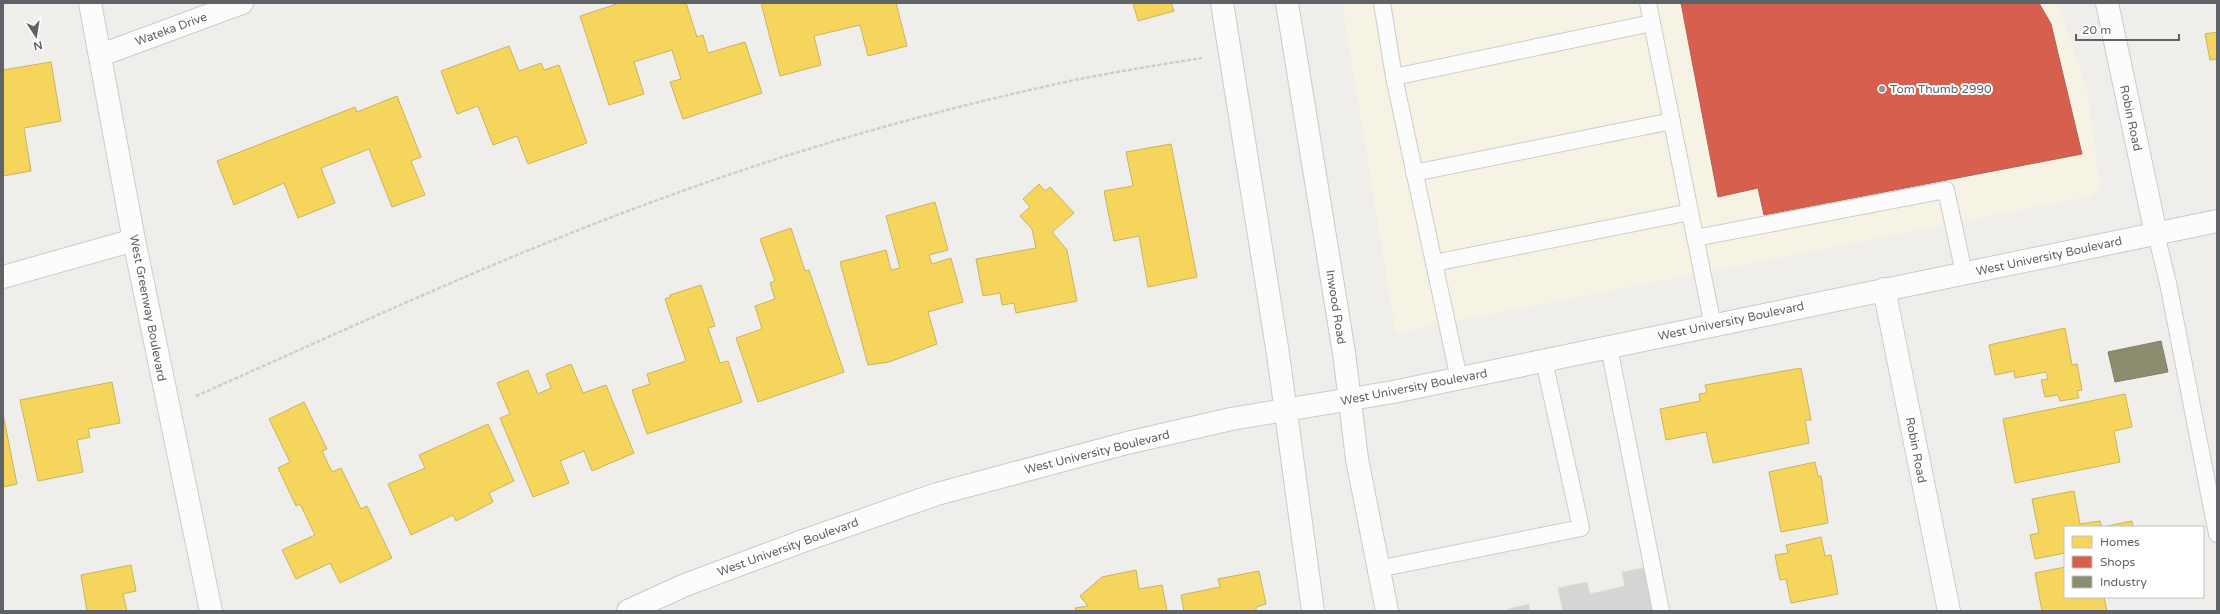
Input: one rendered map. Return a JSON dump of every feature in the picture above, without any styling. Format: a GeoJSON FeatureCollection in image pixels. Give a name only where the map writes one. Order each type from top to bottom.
{"type":"FeatureCollection","features":[{"type":"Feature","properties":{"kind":"street","name":"West Greenway Boulevard"},"geometry":{"type":"LineString","coordinates":[[90,3],[101,55],[134,240],[211,611]]}},
{"type":"Feature","properties":{"kind":"street","name":"Wateka Drive"},"geometry":{"type":"LineString","coordinates":[[101,55],[242,3]]}},
{"type":"Feature","properties":{"kind":"street"},"geometry":{"type":"LineString","coordinates":[[1222,3],[1278,354],[1284,410],[1313,611]]}},
{"type":"Feature","properties":{"kind":"street","name":"Inwood Road"},"geometry":{"type":"LineString","coordinates":[[1287,3],[1350,399],[1357,459],[1387,611]]}},
{"type":"Feature","properties":{"kind":"street","name":"Robin Road"},"geometry":{"type":"LineString","coordinates":[[2107,3],[2156,234]]}},
{"type":"Feature","properties":{"kind":"street","name":"West University Boulevard"},"geometry":{"type":"LineString","coordinates":[[628,611],[685,585],[803,540],[937,494],[1120,445],[1231,419],[1459,379],[1884,289],[2217,221]]}},
{"type":"Feature","properties":{"kind":"street"},"geometry":{"type":"LineString","coordinates":[[3,277],[134,240]]}},
{"type":"Feature","properties":{"kind":"street","name":"Robin Road"},"geometry":{"type":"LineString","coordinates":[[1884,289],[1949,611]]}},
{"type":"Feature","properties":{"kind":"lane"},"geometry":{"type":"LineString","coordinates":[[1382,3],[1394,77],[1459,379]]}},
{"type":"Feature","properties":{"kind":"lane"},"geometry":{"type":"LineString","coordinates":[[1648,3],[1713,326]]}},
{"type":"Feature","properties":{"kind":"lane"},"geometry":{"type":"LineString","coordinates":[[1394,77],[1652,23]]}},
{"type":"Feature","properties":{"kind":"lane"},"geometry":{"type":"LineString","coordinates":[[1414,173],[1672,121]]}},
{"type":"Feature","properties":{"kind":"lane"},"geometry":{"type":"LineString","coordinates":[[1695,238],[1946,190],[1964,273]]}},
{"type":"Feature","properties":{"kind":"lane"},"geometry":{"type":"LineString","coordinates":[[1434,263],[1690,212]]}},
{"type":"Feature","properties":{"kind":"lane"},"geometry":{"type":"LineString","coordinates":[[2156,234],[2169,291],[2217,534]]}},
{"type":"Feature","properties":{"kind":"lane"},"geometry":{"type":"LineString","coordinates":[[1609,347],[1661,611]]}},
{"type":"Feature","properties":{"kind":"lane"},"geometry":{"type":"LineString","coordinates":[[1378,569],[1580,528],[1544,361]]}},
{"type":"Feature","properties":{"kind":"path"},"geometry":{"type":"LineString","coordinates":[[168,408],[570,233],[683,190],[829,142],[940,112],[1072,81],[1205,57]]}},
{"type":"Feature","properties":{"kind":"shaded area"},"geometry":{"type":"Polygon","coordinates":[[[1342,3],[2057,3],[2087,90],[2100,186],[2090,196],[1396,333],[1342,3]]]}},
{"type":"Feature","properties":{"kind":"building: Homes"},"geometry":{"type":"Polygon","coordinates":[[[620,3],[686,3],[697,37],[703,35],[708,53],[745,42],[762,93],[683,119],[670,82],[681,79],[672,50],[634,62],[644,94],[609,105],[580,16],[620,3]]]}},
{"type":"Feature","properties":{"kind":"building: Homes"},"geometry":{"type":"Polygon","coordinates":[[[761,3],[896,3],[907,46],[868,56],[860,25],[814,36],[821,65],[780,76],[761,3]]]}},
{"type":"Feature","properties":{"kind":"building: Homes"},"geometry":{"type":"Polygon","coordinates":[[[1133,3],[1171,3],[1174,11],[1138,21],[1133,3]]]}},
{"type":"Feature","properties":{"kind":"building: Homes"},"geometry":{"type":"Polygon","coordinates":[[[2217,32],[2217,59],[2210,60],[2205,34],[2217,32]]]}},
{"type":"Feature","properties":{"kind":"building: Homes"},"geometry":{"type":"Polygon","coordinates":[[[509,46],[519,71],[541,63],[544,70],[559,65],[587,143],[528,164],[517,136],[493,145],[478,106],[457,114],[441,71],[509,46]]]}},
{"type":"Feature","properties":{"kind":"building: Homes"},"geometry":{"type":"Polygon","coordinates":[[[51,62],[61,121],[24,128],[31,171],[3,176],[3,70],[51,62]]]}},
{"type":"Feature","properties":{"kind":"building: Homes"},"geometry":{"type":"Polygon","coordinates":[[[397,96],[421,157],[411,161],[425,195],[392,207],[369,149],[321,168],[335,203],[298,218],[284,183],[234,205],[217,161],[355,107],[357,112],[397,96]]]}},
{"type":"Feature","properties":{"kind":"building: Homes"},"geometry":{"type":"Polygon","coordinates":[[[1171,144],[1197,277],[1148,287],[1139,236],[1114,241],[1104,191],[1133,186],[1126,152],[1171,144]]]}},
{"type":"Feature","properties":{"kind":"building: Homes"},"geometry":{"type":"Polygon","coordinates":[[[1039,184],[1045,191],[1050,187],[1074,213],[1052,232],[1067,250],[1077,301],[1016,313],[1014,303],[1002,305],[1000,293],[983,296],[976,259],[1036,248],[1032,229],[1020,216],[1030,207],[1023,199],[1039,184]]]}},
{"type":"Feature","properties":{"kind":"building: Homes"},"geometry":{"type":"Polygon","coordinates":[[[935,202],[948,250],[929,255],[932,264],[951,258],[963,302],[928,312],[937,344],[889,362],[868,365],[840,262],[886,250],[891,270],[900,268],[886,216],[935,202]]]}},
{"type":"Feature","properties":{"kind":"building: Homes"},"geometry":{"type":"Polygon","coordinates":[[[791,228],[805,271],[809,270],[844,372],[758,402],[736,338],[762,329],[755,306],[775,299],[770,283],[775,281],[760,239],[791,228]]]}},
{"type":"Feature","properties":{"kind":"building: Homes"},"geometry":{"type":"Polygon","coordinates":[[[701,285],[715,326],[708,328],[720,363],[728,361],[742,402],[647,434],[632,390],[650,384],[647,374],[686,361],[665,299],[671,297],[670,295],[701,285]]]}},
{"type":"Feature","properties":{"kind":"building: Homes"},"geometry":{"type":"Polygon","coordinates":[[[2065,328],[2072,365],[2077,364],[2082,390],[2077,391],[2079,398],[2060,401],[2058,395],[2045,397],[2041,380],[2048,379],[2046,372],[2015,378],[2014,371],[1995,375],[1989,345],[2065,328]]]}},
{"type":"Feature","properties":{"kind":"building: Homes"},"geometry":{"type":"Polygon","coordinates":[[[571,364],[583,393],[606,385],[634,453],[592,471],[584,451],[560,461],[569,483],[533,497],[500,418],[510,414],[497,383],[528,370],[538,394],[551,388],[546,374],[571,364]]]}},
{"type":"Feature","properties":{"kind":"building: Homes"},"geometry":{"type":"Polygon","coordinates":[[[1801,368],[1811,420],[1805,420],[1809,443],[1713,463],[1706,432],[1666,440],[1660,409],[1700,401],[1699,394],[1707,393],[1705,385],[1801,368]]]}},
{"type":"Feature","properties":{"kind":"building: Homes"},"geometry":{"type":"Polygon","coordinates":[[[112,382],[120,423],[88,429],[90,437],[77,440],[83,472],[38,481],[20,400],[112,382]]]}},
{"type":"Feature","properties":{"kind":"building: Homes"},"geometry":{"type":"Polygon","coordinates":[[[2125,394],[2132,427],[2114,431],[2120,462],[2015,483],[2003,419],[2125,394]]]}},
{"type":"Feature","properties":{"kind":"building: Homes"},"geometry":{"type":"Polygon","coordinates":[[[304,402],[327,449],[322,451],[332,472],[341,468],[361,509],[367,506],[392,558],[340,583],[330,563],[296,579],[282,550],[315,535],[300,504],[296,506],[278,468],[290,462],[269,419],[304,402]]]}},
{"type":"Feature","properties":{"kind":"building: Homes"},"geometry":{"type":"Polygon","coordinates":[[[3,414],[17,484],[3,487],[3,414]]]}},
{"type":"Feature","properties":{"kind":"building: Homes"},"geometry":{"type":"Polygon","coordinates":[[[488,424],[514,481],[489,493],[493,502],[456,521],[453,515],[411,535],[388,484],[425,468],[419,455],[488,424]]]}},
{"type":"Feature","properties":{"kind":"building: Homes"},"geometry":{"type":"Polygon","coordinates":[[[1815,462],[1818,476],[1821,476],[1828,523],[1781,532],[1769,472],[1815,462]]]}},
{"type":"Feature","properties":{"kind":"building: Homes"},"geometry":{"type":"Polygon","coordinates":[[[2074,491],[2080,524],[2100,521],[2102,526],[2064,526],[2064,553],[2035,559],[2030,535],[2039,533],[2032,499],[2074,491]]]}},
{"type":"Feature","properties":{"kind":"building: Homes"},"geometry":{"type":"Polygon","coordinates":[[[2132,521],[2133,526],[2108,526],[2132,521]]]}},
{"type":"Feature","properties":{"kind":"building: Homes"},"geometry":{"type":"Polygon","coordinates":[[[1821,537],[1825,556],[1831,555],[1838,594],[1791,603],[1786,579],[1780,580],[1775,555],[1788,553],[1786,545],[1821,537]]]}},
{"type":"Feature","properties":{"kind":"building: Homes"},"geometry":{"type":"Polygon","coordinates":[[[131,565],[136,591],[123,594],[127,611],[87,611],[81,575],[131,565]]]}},
{"type":"Feature","properties":{"kind":"building: Homes"},"geometry":{"type":"Polygon","coordinates":[[[2064,567],[2064,598],[2104,598],[2107,611],[2042,611],[2035,573],[2064,567]]]}},
{"type":"Feature","properties":{"kind":"building: Homes"},"geometry":{"type":"Polygon","coordinates":[[[1136,570],[1139,589],[1162,585],[1167,611],[1076,611],[1075,608],[1088,606],[1080,596],[1102,577],[1136,570]]]}},
{"type":"Feature","properties":{"kind":"building: Homes"},"geometry":{"type":"Polygon","coordinates":[[[1259,571],[1266,604],[1256,607],[1256,611],[1184,611],[1181,595],[1220,587],[1218,579],[1259,571]]]}},
{"type":"Feature","properties":{"kind":"building: Shops","name":"Tom Thumb 2990"},"geometry":{"type":"Polygon","coordinates":[[[1681,3],[2039,3],[2051,24],[2082,154],[1764,215],[1758,188],[1718,197],[1681,3]]]}},
{"type":"Feature","properties":{"kind":"building: Industry"},"geometry":{"type":"Polygon","coordinates":[[[2161,341],[2168,372],[2115,382],[2108,352],[2161,341]]]}},
{"type":"Feature","properties":{"kind":"building: Other"},"geometry":{"type":"Polygon","coordinates":[[[1645,568],[1654,611],[1563,611],[1558,588],[1587,582],[1590,594],[1625,586],[1622,572],[1645,568]]]}},
{"type":"Feature","properties":{"kind":"building: Other"},"geometry":{"type":"Polygon","coordinates":[[[1529,604],[1530,611],[1508,611],[1509,609],[1529,604]]]}},
{"type":"Feature","properties":{"kind":"place","name":"Tom Thumb 2990"},"geometry":{"type":"Point","coordinates":[1882,89]}}]}
